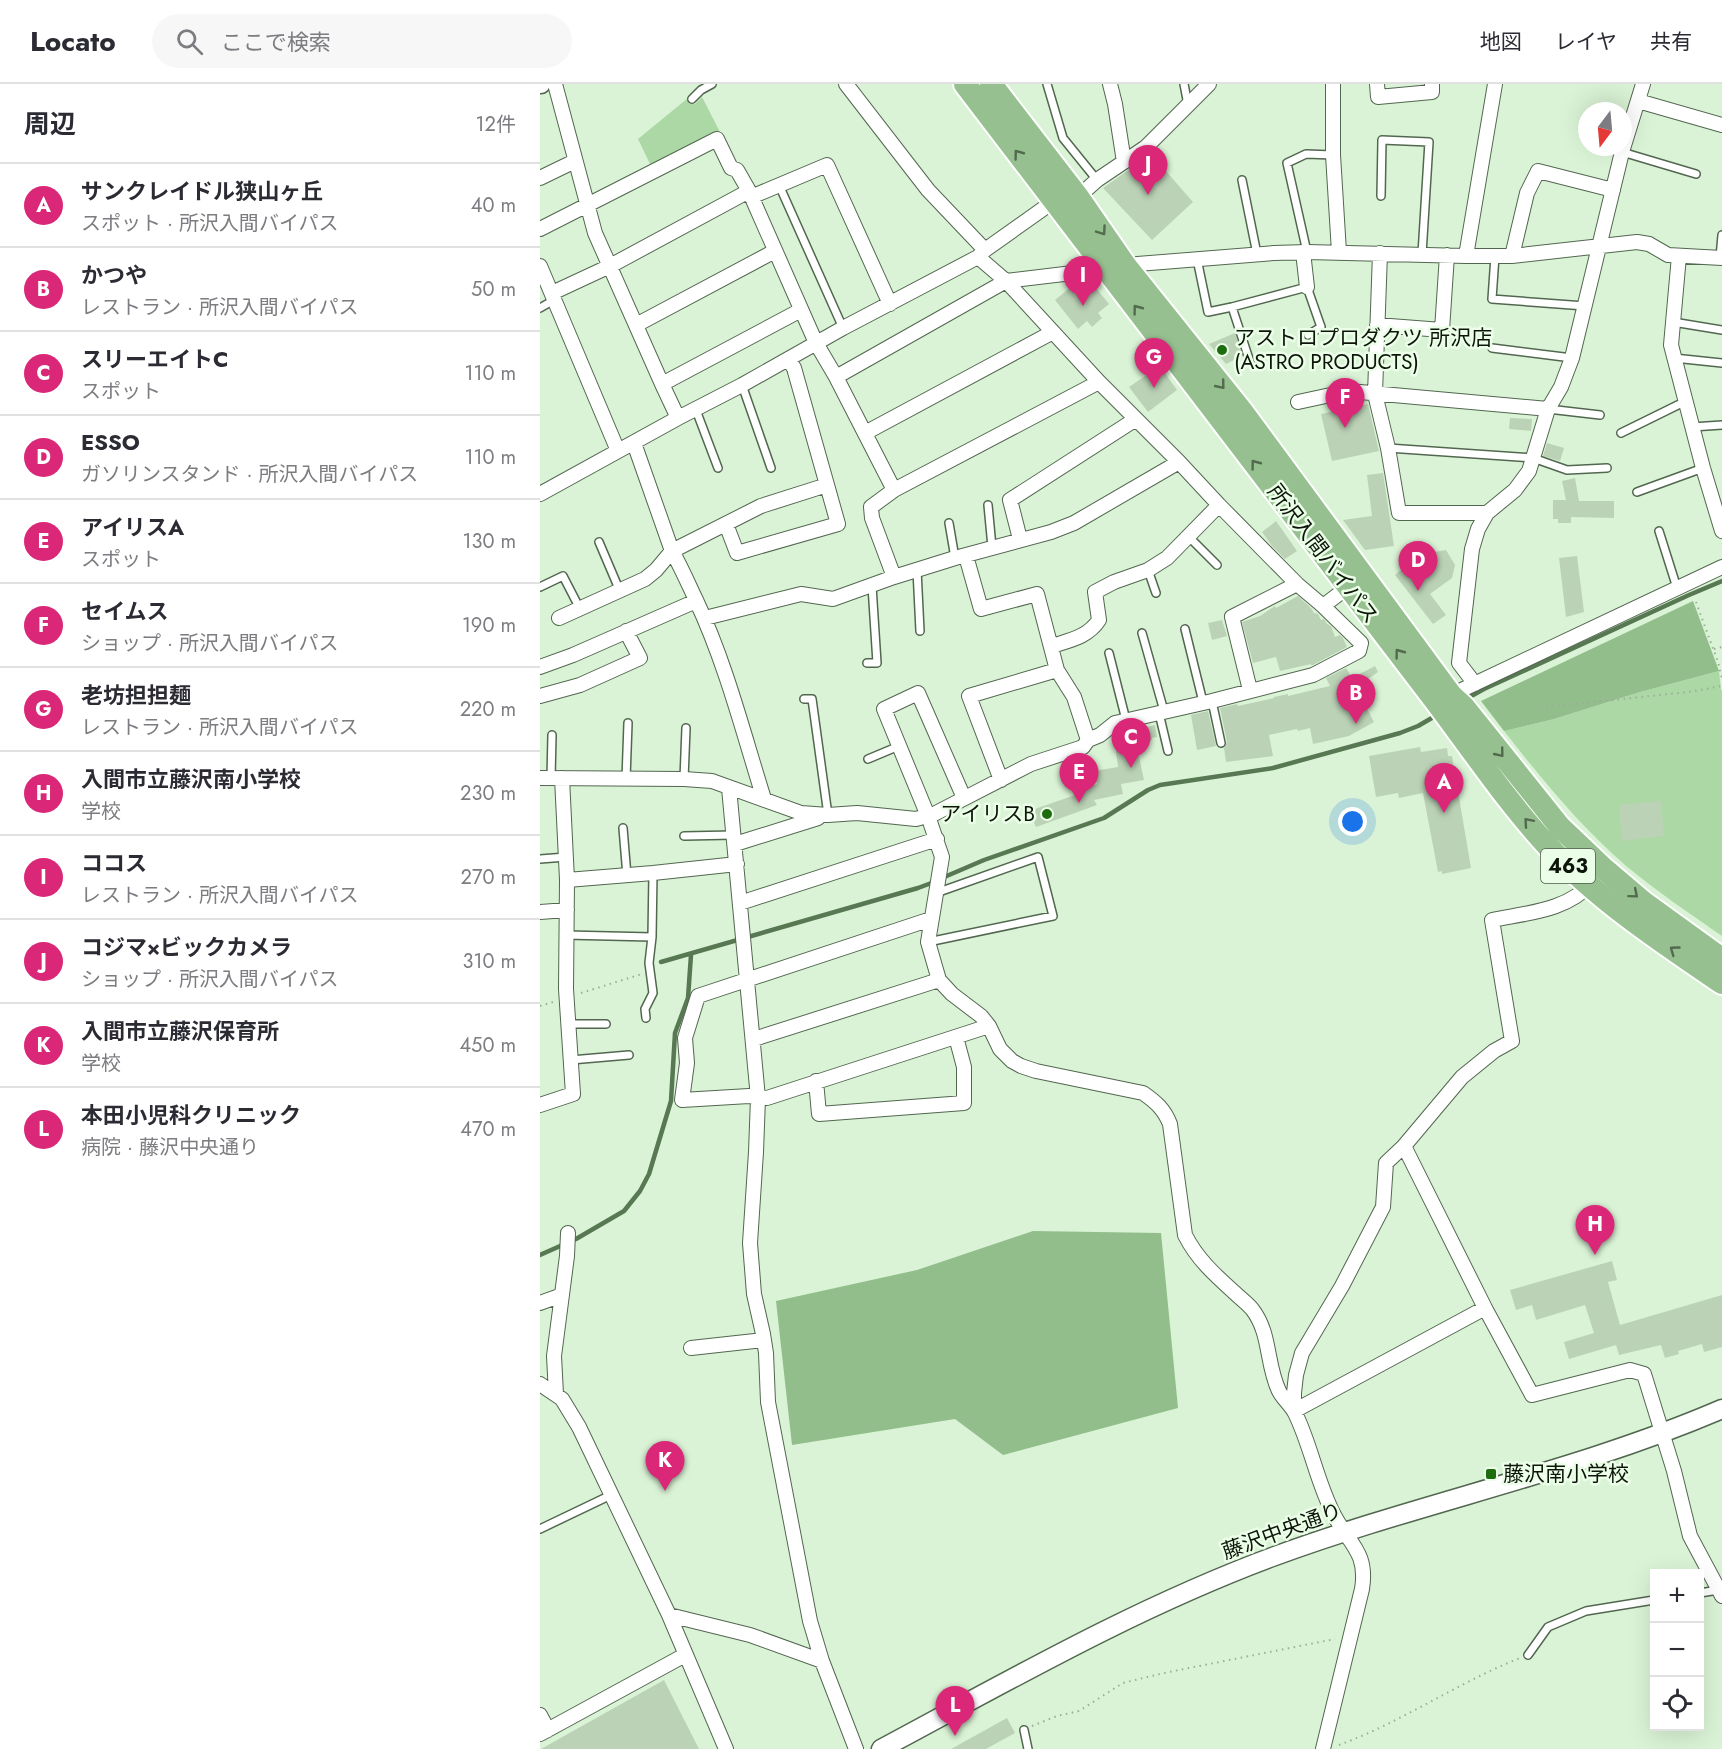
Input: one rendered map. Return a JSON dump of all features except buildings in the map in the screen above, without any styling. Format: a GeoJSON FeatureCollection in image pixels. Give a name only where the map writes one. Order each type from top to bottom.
{"type":"FeatureCollection","features":[{"type":"Feature","properties":{"kind":"highway","name":"所沢入間バイパス"},"geometry":{"type":"LineString","coordinates":[[965,84],[1054,201],[1116,267],[1241,410],[1449,702],[1510,802],[1546,844],[1596,877],[1643,902],[1722,959]]}},
{"type":"Feature","properties":{"kind":"highway","name":"所沢入間バイパス"},"geometry":{"type":"LineString","coordinates":[[991,84],[1078,197],[1116,267],[1348,587],[1449,702]]}},
{"type":"Feature","properties":{"kind":"highway","name":"所沢入間バイパス"},"geometry":{"type":"LineString","coordinates":[[1596,877],[1632,920],[1722,983]]}},
{"type":"Feature","properties":{"kind":"street"},"geometry":{"type":"LineString","coordinates":[[555,84],[595,233],[678,418]]}},
{"type":"Feature","properties":{"kind":"street"},"geometry":{"type":"LineString","coordinates":[[540,1105],[573,1094],[567,998],[566,857],[551,778],[712,781],[801,813],[828,815],[857,813],[916,819],[928,816],[1031,764],[1083,747],[1088,740],[1100,735],[1115,723],[1313,675],[1359,651],[1361,643],[1297,584],[1219,505],[1099,382],[1006,281],[928,190],[846,84]]}},
{"type":"Feature","properties":{"kind":"street"},"geometry":{"type":"LineString","coordinates":[[1110,84],[1124,162]]}},
{"type":"Feature","properties":{"kind":"street"},"geometry":{"type":"LineString","coordinates":[[1078,197],[1097,180],[1146,147],[1209,84]]}},
{"type":"Feature","properties":{"kind":"street"},"geometry":{"type":"LineString","coordinates":[[1333,84],[1339,252]]}},
{"type":"Feature","properties":{"kind":"street"},"geometry":{"type":"LineString","coordinates":[[1377,84],[1378,97],[1432,92],[1432,84]]}},
{"type":"Feature","properties":{"kind":"street"},"geometry":{"type":"LineString","coordinates":[[1466,256],[1495,84]]}},
{"type":"Feature","properties":{"kind":"street"},"geometry":{"type":"LineString","coordinates":[[1632,120],[1643,84]]}},
{"type":"Feature","properties":{"kind":"street"},"geometry":{"type":"LineString","coordinates":[[1638,101],[1722,125]]}},
{"type":"Feature","properties":{"kind":"street"},"geometry":{"type":"LineString","coordinates":[[540,229],[717,139],[731,168],[737,170],[750,194],[816,343],[894,490]]}},
{"type":"Feature","properties":{"kind":"street"},"geometry":{"type":"LineString","coordinates":[[1475,684],[1459,663],[1472,549],[1478,529],[1487,513],[1515,490],[1529,471],[1548,409],[1561,387],[1572,358],[1621,156]]}},
{"type":"Feature","properties":{"kind":"street"},"geometry":{"type":"LineString","coordinates":[[540,178],[575,161]]}},
{"type":"Feature","properties":{"kind":"street"},"geometry":{"type":"LineString","coordinates":[[553,296],[750,194],[827,165],[890,304]]}},
{"type":"Feature","properties":{"kind":"street"},"geometry":{"type":"LineString","coordinates":[[1512,256],[1527,193],[1538,171],[1613,190]]}},
{"type":"Feature","properties":{"kind":"street"},"geometry":{"type":"LineString","coordinates":[[540,494],[982,254],[1054,201]]}},
{"type":"Feature","properties":{"kind":"street"},"geometry":{"type":"LineString","coordinates":[[836,377],[1006,281],[1197,259],[1305,252],[1512,256],[1637,242],[1649,244],[1668,255],[1721,258]]}},
{"type":"Feature","properties":{"kind":"street"},"geometry":{"type":"LineString","coordinates":[[636,325],[775,251]]}},
{"type":"Feature","properties":{"kind":"street"},"geometry":{"type":"LineString","coordinates":[[1305,252],[1307,287]]}},
{"type":"Feature","properties":{"kind":"street"},"geometry":{"type":"LineString","coordinates":[[1380,253],[1375,394],[1388,448],[1399,513],[1487,513]]}},
{"type":"Feature","properties":{"kind":"street"},"geometry":{"type":"LineString","coordinates":[[1377,325],[1442,330],[1447,255]]}},
{"type":"Feature","properties":{"kind":"street"},"geometry":{"type":"LineString","coordinates":[[1679,256],[1671,345],[1722,531]]}},
{"type":"Feature","properties":{"kind":"street"},"geometry":{"type":"LineString","coordinates":[[540,266],[618,451]]}},
{"type":"Feature","properties":{"kind":"street"},"geometry":{"type":"LineString","coordinates":[[662,384],[801,310]]}},
{"type":"Feature","properties":{"kind":"street"},"geometry":{"type":"LineString","coordinates":[[865,433],[1053,332]]}},
{"type":"Feature","properties":{"kind":"street"},"geometry":{"type":"LineString","coordinates":[[726,524],[737,553],[838,524],[794,368],[788,359]]}},
{"type":"Feature","properties":{"kind":"street"},"geometry":{"type":"LineString","coordinates":[[894,577],[870,507],[894,490],[1099,382]]}},
{"type":"Feature","properties":{"kind":"street"},"geometry":{"type":"LineString","coordinates":[[1298,402],[1349,391],[1548,409]]}},
{"type":"Feature","properties":{"kind":"street"},"geometry":{"type":"LineString","coordinates":[[1020,539],[1010,500],[1136,419]]}},
{"type":"Feature","properties":{"kind":"street"},"geometry":{"type":"LineString","coordinates":[[634,443],[672,551],[705,618],[722,662],[764,799]]}},
{"type":"Feature","properties":{"kind":"street"},"geometry":{"type":"LineString","coordinates":[[705,618],[801,594],[834,599],[894,577],[992,547],[1051,532],[1074,524],[1179,462]]}},
{"type":"Feature","properties":{"kind":"street"},"geometry":{"type":"LineString","coordinates":[[559,618],[645,579],[672,551],[761,506],[827,485]]}},
{"type":"Feature","properties":{"kind":"street"},"geometry":{"type":"LineString","coordinates":[[1052,646],[1082,637],[1094,628],[1099,620],[1095,592],[1114,582],[1148,570],[1167,558],[1219,505]]}},
{"type":"Feature","properties":{"kind":"street"},"geometry":{"type":"LineString","coordinates":[[960,557],[981,609],[1037,594],[1057,670],[1074,697],[1088,740]]}},
{"type":"Feature","properties":{"kind":"street"},"geometry":{"type":"LineString","coordinates":[[1449,702],[1475,684],[1722,567]]}},
{"type":"Feature","properties":{"kind":"street"},"geometry":{"type":"LineString","coordinates":[[1250,690],[1232,617],[1297,584]]}},
{"type":"Feature","properties":{"kind":"street"},"geometry":{"type":"LineString","coordinates":[[1323,606],[1348,587]]}},
{"type":"Feature","properties":{"kind":"street"},"geometry":{"type":"LineString","coordinates":[[540,667],[573,655],[696,601]]}},
{"type":"Feature","properties":{"kind":"street"},"geometry":{"type":"LineString","coordinates":[[540,696],[579,685],[640,658],[626,631]]}},
{"type":"Feature","properties":{"kind":"street"},"geometry":{"type":"LineString","coordinates":[[1001,780],[969,696],[1057,670]]}},
{"type":"Feature","properties":{"kind":"street"},"geometry":{"type":"LineString","coordinates":[[964,798],[918,693],[884,708],[937,839],[942,857],[928,942],[939,981],[981,1016],[989,1026],[1000,1049],[1012,1061],[1036,1071],[1143,1094],[1155,1101],[1165,1112],[1170,1124],[1185,1235],[1202,1262],[1251,1309],[1264,1333],[1279,1392],[1294,1411],[1333,1515],[1359,1552],[1363,1569],[1362,1589],[1323,1749]]}},
{"type":"Feature","properties":{"kind":"street"},"geometry":{"type":"LineString","coordinates":[[729,788],[758,1098],[758,1131],[750,1243],[754,1294],[764,1340],[768,1402],[810,1621],[822,1661],[856,1749]]}},
{"type":"Feature","properties":{"kind":"street"},"geometry":{"type":"LineString","coordinates":[[734,840],[828,815]]}},
{"type":"Feature","properties":{"kind":"street"},"geometry":{"type":"LineString","coordinates":[[740,903],[937,839]]}},
{"type":"Feature","properties":{"kind":"street"},"geometry":{"type":"LineString","coordinates":[[567,880],[736,864]]}},
{"type":"Feature","properties":{"kind":"street"},"geometry":{"type":"LineString","coordinates":[[1294,1411],[1296,1375],[1302,1353],[1342,1286],[1383,1207],[1386,1163],[1404,1146],[1462,1077],[1512,1041],[1492,920],[1551,909],[1569,900],[1596,877]]}},
{"type":"Feature","properties":{"kind":"street"},"geometry":{"type":"LineString","coordinates":[[540,912],[567,910]]}},
{"type":"Feature","properties":{"kind":"street"},"geometry":{"type":"LineString","coordinates":[[931,919],[698,996],[685,1038],[687,1063],[682,1100],[749,1096],[767,1098],[989,1026]]}},
{"type":"Feature","properties":{"kind":"street"},"geometry":{"type":"LineString","coordinates":[[753,1039],[939,981]]}},
{"type":"Feature","properties":{"kind":"street"},"geometry":{"type":"LineString","coordinates":[[816,1081],[819,1114],[964,1103],[964,1067],[956,1037]]}},
{"type":"Feature","properties":{"kind":"street"},"geometry":{"type":"LineString","coordinates":[[1404,1146],[1485,1308],[1532,1395],[1630,1370],[1644,1374],[1674,1471],[1690,1536],[1720,1593]]}},
{"type":"Feature","properties":{"kind":"street"},"geometry":{"type":"LineString","coordinates":[[556,1394],[554,1356],[568,1233]]}},
{"type":"Feature","properties":{"kind":"street"},"geometry":{"type":"LineString","coordinates":[[540,1303],[562,1295]]}},
{"type":"Feature","properties":{"kind":"street"},"geometry":{"type":"LineString","coordinates":[[1294,1411],[1485,1308]]}},
{"type":"Feature","properties":{"kind":"street"},"geometry":{"type":"LineString","coordinates":[[691,1348],[764,1340]]}},
{"type":"Feature","properties":{"kind":"street"},"geometry":{"type":"LineString","coordinates":[[540,1384],[562,1399],[579,1427],[669,1615],[726,1749]]}},
{"type":"Feature","properties":{"kind":"street","name":"藤沢中央通り"},"geometry":{"type":"LineString","coordinates":[[880,1749],[1089,1638],[1181,1594],[1344,1531],[1586,1459],[1722,1409]]}},
{"type":"Feature","properties":{"kind":"street"},"geometry":{"type":"LineString","coordinates":[[669,1615],[750,1635],[822,1661]]}},
{"type":"Feature","properties":{"kind":"street"},"geometry":{"type":"LineString","coordinates":[[540,1715],[544,1732],[685,1655]]}},
{"type":"Feature","properties":{"kind":"lane"},"geometry":{"type":"LineString","coordinates":[[692,99],[712,84]]}},
{"type":"Feature","properties":{"kind":"lane"},"geometry":{"type":"LineString","coordinates":[[1047,84],[1063,138],[1097,180]]}},
{"type":"Feature","properties":{"kind":"lane"},"geometry":{"type":"LineString","coordinates":[[1184,84],[1188,105]]}},
{"type":"Feature","properties":{"kind":"lane"},"geometry":{"type":"LineString","coordinates":[[1381,196],[1382,140],[1429,142],[1422,254]]}},
{"type":"Feature","properties":{"kind":"lane"},"geometry":{"type":"LineString","coordinates":[[1305,252],[1287,163],[1306,154],[1334,155]]}},
{"type":"Feature","properties":{"kind":"lane"},"geometry":{"type":"LineString","coordinates":[[1632,155],[1696,174]]}},
{"type":"Feature","properties":{"kind":"lane"},"geometry":{"type":"LineString","coordinates":[[1242,180],[1257,254]]}},
{"type":"Feature","properties":{"kind":"lane"},"geometry":{"type":"LineString","coordinates":[[779,184],[843,328]]}},
{"type":"Feature","properties":{"kind":"lane"},"geometry":{"type":"LineString","coordinates":[[1721,258],[1722,235]]}},
{"type":"Feature","properties":{"kind":"lane"},"geometry":{"type":"LineString","coordinates":[[1495,256],[1492,299],[1585,306]]}},
{"type":"Feature","properties":{"kind":"lane"},"geometry":{"type":"LineString","coordinates":[[1197,259],[1208,312],[1307,287],[1321,327],[1308,335]]}},
{"type":"Feature","properties":{"kind":"lane"},"geometry":{"type":"LineString","coordinates":[[540,308],[553,296]]}},
{"type":"Feature","properties":{"kind":"lane"},"geometry":{"type":"LineString","coordinates":[[1232,307],[1250,362]]}},
{"type":"Feature","properties":{"kind":"lane"},"geometry":{"type":"LineString","coordinates":[[1673,322],[1722,330]]}},
{"type":"Feature","properties":{"kind":"lane"},"geometry":{"type":"LineString","coordinates":[[1492,348],[1572,358]]}},
{"type":"Feature","properties":{"kind":"lane"},"geometry":{"type":"LineString","coordinates":[[1674,358],[1722,363]]}},
{"type":"Feature","properties":{"kind":"lane"},"geometry":{"type":"LineString","coordinates":[[742,385],[771,468]]}},
{"type":"Feature","properties":{"kind":"lane"},"geometry":{"type":"LineString","coordinates":[[1621,433],[1686,401]]}},
{"type":"Feature","properties":{"kind":"lane"},"geometry":{"type":"LineString","coordinates":[[1548,409],[1600,415]]}},
{"type":"Feature","properties":{"kind":"lane"},"geometry":{"type":"LineString","coordinates":[[696,410],[718,468]]}},
{"type":"Feature","properties":{"kind":"lane"},"geometry":{"type":"LineString","coordinates":[[1692,427],[1722,426]]}},
{"type":"Feature","properties":{"kind":"lane"},"geometry":{"type":"LineString","coordinates":[[1388,448],[1533,458],[1568,470],[1607,468]]}},
{"type":"Feature","properties":{"kind":"lane"},"geometry":{"type":"LineString","coordinates":[[1636,492],[1703,468]]}},
{"type":"Feature","properties":{"kind":"lane"},"geometry":{"type":"LineString","coordinates":[[988,505],[992,547]]}},
{"type":"Feature","properties":{"kind":"lane"},"geometry":{"type":"LineString","coordinates":[[949,523],[960,557]]}},
{"type":"Feature","properties":{"kind":"lane"},"geometry":{"type":"LineString","coordinates":[[1659,531],[1677,588]]}},
{"type":"Feature","properties":{"kind":"lane"},"geometry":{"type":"LineString","coordinates":[[1188,536],[1217,565]]}},
{"type":"Feature","properties":{"kind":"lane"},"geometry":{"type":"LineString","coordinates":[[599,542],[619,589]]}},
{"type":"Feature","properties":{"kind":"lane"},"geometry":{"type":"LineString","coordinates":[[917,570],[920,631]]}},
{"type":"Feature","properties":{"kind":"lane"},"geometry":{"type":"LineString","coordinates":[[1148,570],[1156,593]]}},
{"type":"Feature","properties":{"kind":"lane"},"geometry":{"type":"LineString","coordinates":[[540,587],[563,576],[579,608]]}},
{"type":"Feature","properties":{"kind":"lane"},"geometry":{"type":"LineString","coordinates":[[867,663],[877,663],[873,586]]}},
{"type":"Feature","properties":{"kind":"lane"},"geometry":{"type":"LineString","coordinates":[[1185,629],[1221,743]]}},
{"type":"Feature","properties":{"kind":"lane"},"geometry":{"type":"LineString","coordinates":[[1142,633],[1168,751]]}},
{"type":"Feature","properties":{"kind":"lane"},"geometry":{"type":"LineString","coordinates":[[1109,653],[1126,720]]}},
{"type":"Feature","properties":{"kind":"lane"},"geometry":{"type":"LineString","coordinates":[[804,699],[812,699],[828,815]]}},
{"type":"Feature","properties":{"kind":"lane"},"geometry":{"type":"LineString","coordinates":[[626,779],[628,723]]}},
{"type":"Feature","properties":{"kind":"lane"},"geometry":{"type":"LineString","coordinates":[[684,779],[686,728]]}},
{"type":"Feature","properties":{"kind":"lane"},"geometry":{"type":"LineString","coordinates":[[551,778],[552,735]]}},
{"type":"Feature","properties":{"kind":"lane"},"geometry":{"type":"LineString","coordinates":[[868,759],[899,746]]}},
{"type":"Feature","properties":{"kind":"lane"},"geometry":{"type":"LineString","coordinates":[[622,828],[627,876]]}},
{"type":"Feature","properties":{"kind":"lane"},"geometry":{"type":"LineString","coordinates":[[684,836],[734,840]]}},
{"type":"Feature","properties":{"kind":"lane"},"geometry":{"type":"LineString","coordinates":[[928,942],[1053,916],[1038,856],[937,890]]}},
{"type":"Feature","properties":{"kind":"lane"},"geometry":{"type":"LineString","coordinates":[[540,859],[566,857]]}},
{"type":"Feature","properties":{"kind":"lane"},"geometry":{"type":"LineString","coordinates":[[646,1018],[645,1009],[653,993],[649,963],[652,937],[653,873]]}},
{"type":"Feature","properties":{"kind":"lane"},"geometry":{"type":"LineString","coordinates":[[566,935],[652,937]]}},
{"type":"Feature","properties":{"kind":"lane"},"geometry":{"type":"LineString","coordinates":[[568,1024],[606,1024]]}},
{"type":"Feature","properties":{"kind":"lane"},"geometry":{"type":"LineString","coordinates":[[571,1060],[629,1055]]}},
{"type":"Feature","properties":{"kind":"lane"},"geometry":{"type":"LineString","coordinates":[[540,1529],[611,1495]]}},
{"type":"Feature","properties":{"kind":"lane"},"geometry":{"type":"LineString","coordinates":[[1704,1593],[1720,1593]]}},
{"type":"Feature","properties":{"kind":"lane"},"geometry":{"type":"LineString","coordinates":[[1528,1655],[1548,1627],[1586,1611],[1650,1601]]}},
{"type":"Feature","properties":{"kind":"lane"},"geometry":{"type":"LineString","coordinates":[[1024,1730],[1028,1749]]}},
{"type":"Feature","properties":{"kind":"path"},"geometry":{"type":"LineString","coordinates":[[1696,602],[1714,649],[1722,679]]}},
{"type":"Feature","properties":{"kind":"path"},"geometry":{"type":"LineString","coordinates":[[1714,649],[1722,647]]}},
{"type":"Feature","properties":{"kind":"path"},"geometry":{"type":"LineString","coordinates":[[1546,707],[1688,692],[1722,686]]}},
{"type":"Feature","properties":{"kind":"path"},"geometry":{"type":"LineString","coordinates":[[540,1006],[650,971]]}},
{"type":"Feature","properties":{"kind":"path"},"geometry":{"type":"LineString","coordinates":[[1024,1730],[1057,1716],[1079,1711],[1123,1683],[1350,1636]]}},
{"type":"Feature","properties":{"kind":"path"},"geometry":{"type":"LineString","coordinates":[[1337,1746],[1407,1714],[1491,1669],[1528,1655]]}},
{"type":"Feature","properties":{"kind":"green space"},"geometry":{"type":"Polygon","coordinates":[[[702,97],[720,132],[681,152],[650,164],[638,139],[688,98],[695,104],[702,97]]]}},
{"type":"Feature","properties":{"kind":"green space"},"geometry":{"type":"Polygon","coordinates":[[[1693,601],[1719,671],[1640,692],[1554,719],[1504,731],[1481,701],[1693,601]]]}},
{"type":"Feature","properties":{"kind":"green space"},"geometry":{"type":"Polygon","coordinates":[[[1719,671],[1722,690],[1722,936],[1649,884],[1608,850],[1561,801],[1504,731],[1554,719],[1640,692],[1719,671]]]}},
{"type":"Feature","properties":{"kind":"green space"},"geometry":{"type":"Polygon","coordinates":[[[1033,1231],[1161,1233],[1178,1408],[1003,1455],[955,1419],[792,1445],[776,1301],[917,1270],[1033,1231]]]}},
{"type":"Feature","properties":{"kind":"waterway"},"geometry":{"type":"LineString","coordinates":[[1466,699],[1722,581]]}},
{"type":"Feature","properties":{"kind":"waterway"},"geometry":{"type":"LineString","coordinates":[[942,878],[984,860],[1104,818],[1160,785],[1273,768],[1400,733],[1437,715]]}},
{"type":"Feature","properties":{"kind":"waterway"},"geometry":{"type":"LineString","coordinates":[[661,962],[934,882]]}},
{"type":"Feature","properties":{"kind":"waterway"},"geometry":{"type":"LineString","coordinates":[[540,1255],[576,1239],[624,1211],[640,1191],[649,1174],[671,1101],[675,1033],[688,998],[691,955]]}},
{"type":"Feature","properties":{"kind":"place","name":"コジマ×ビックカメラ"},"geometry":{"type":"Point","coordinates":[1148,195]}},
{"type":"Feature","properties":{"kind":"place","name":"ココス"},"geometry":{"type":"Point","coordinates":[1083,306]}},
{"type":"Feature","properties":{"kind":"place","name":"アストロプロダクツ 所沢店 (ASTRO PRODUCTS)"},"geometry":{"type":"Point","coordinates":[1222,350]}},
{"type":"Feature","properties":{"kind":"place","name":"老坊担担麺"},"geometry":{"type":"Point","coordinates":[1154,388]}},
{"type":"Feature","properties":{"kind":"place","name":"セイムス"},"geometry":{"type":"Point","coordinates":[1345,428]}},
{"type":"Feature","properties":{"kind":"place","name":"ESSO"},"geometry":{"type":"Point","coordinates":[1418,591]}},
{"type":"Feature","properties":{"kind":"place","name":"かつや"},"geometry":{"type":"Point","coordinates":[1356,724]}},
{"type":"Feature","properties":{"kind":"place","name":"スリーエイトC"},"geometry":{"type":"Point","coordinates":[1131,768]}},
{"type":"Feature","properties":{"kind":"place","name":"アイリスA"},"geometry":{"type":"Point","coordinates":[1079,803]}},
{"type":"Feature","properties":{"kind":"place","name":"サンクレイドル狭山ヶ丘"},"geometry":{"type":"Point","coordinates":[1444,813]}},
{"type":"Feature","properties":{"kind":"place","name":"アイリスB"},"geometry":{"type":"Point","coordinates":[1047,814]}},
{"type":"Feature","properties":{"kind":"place","name":"入間市立藤沢南小学校"},"geometry":{"type":"Point","coordinates":[1595,1255]}},
{"type":"Feature","properties":{"kind":"place","name":"藤沢南小学校"},"geometry":{"type":"Point","coordinates":[1491,1474]}},
{"type":"Feature","properties":{"kind":"place","name":"入間市立藤沢保育所"},"geometry":{"type":"Point","coordinates":[665,1491]}},
{"type":"Feature","properties":{"kind":"place","name":"本田小児科クリニック"},"geometry":{"type":"Point","coordinates":[955,1736]}}]}
